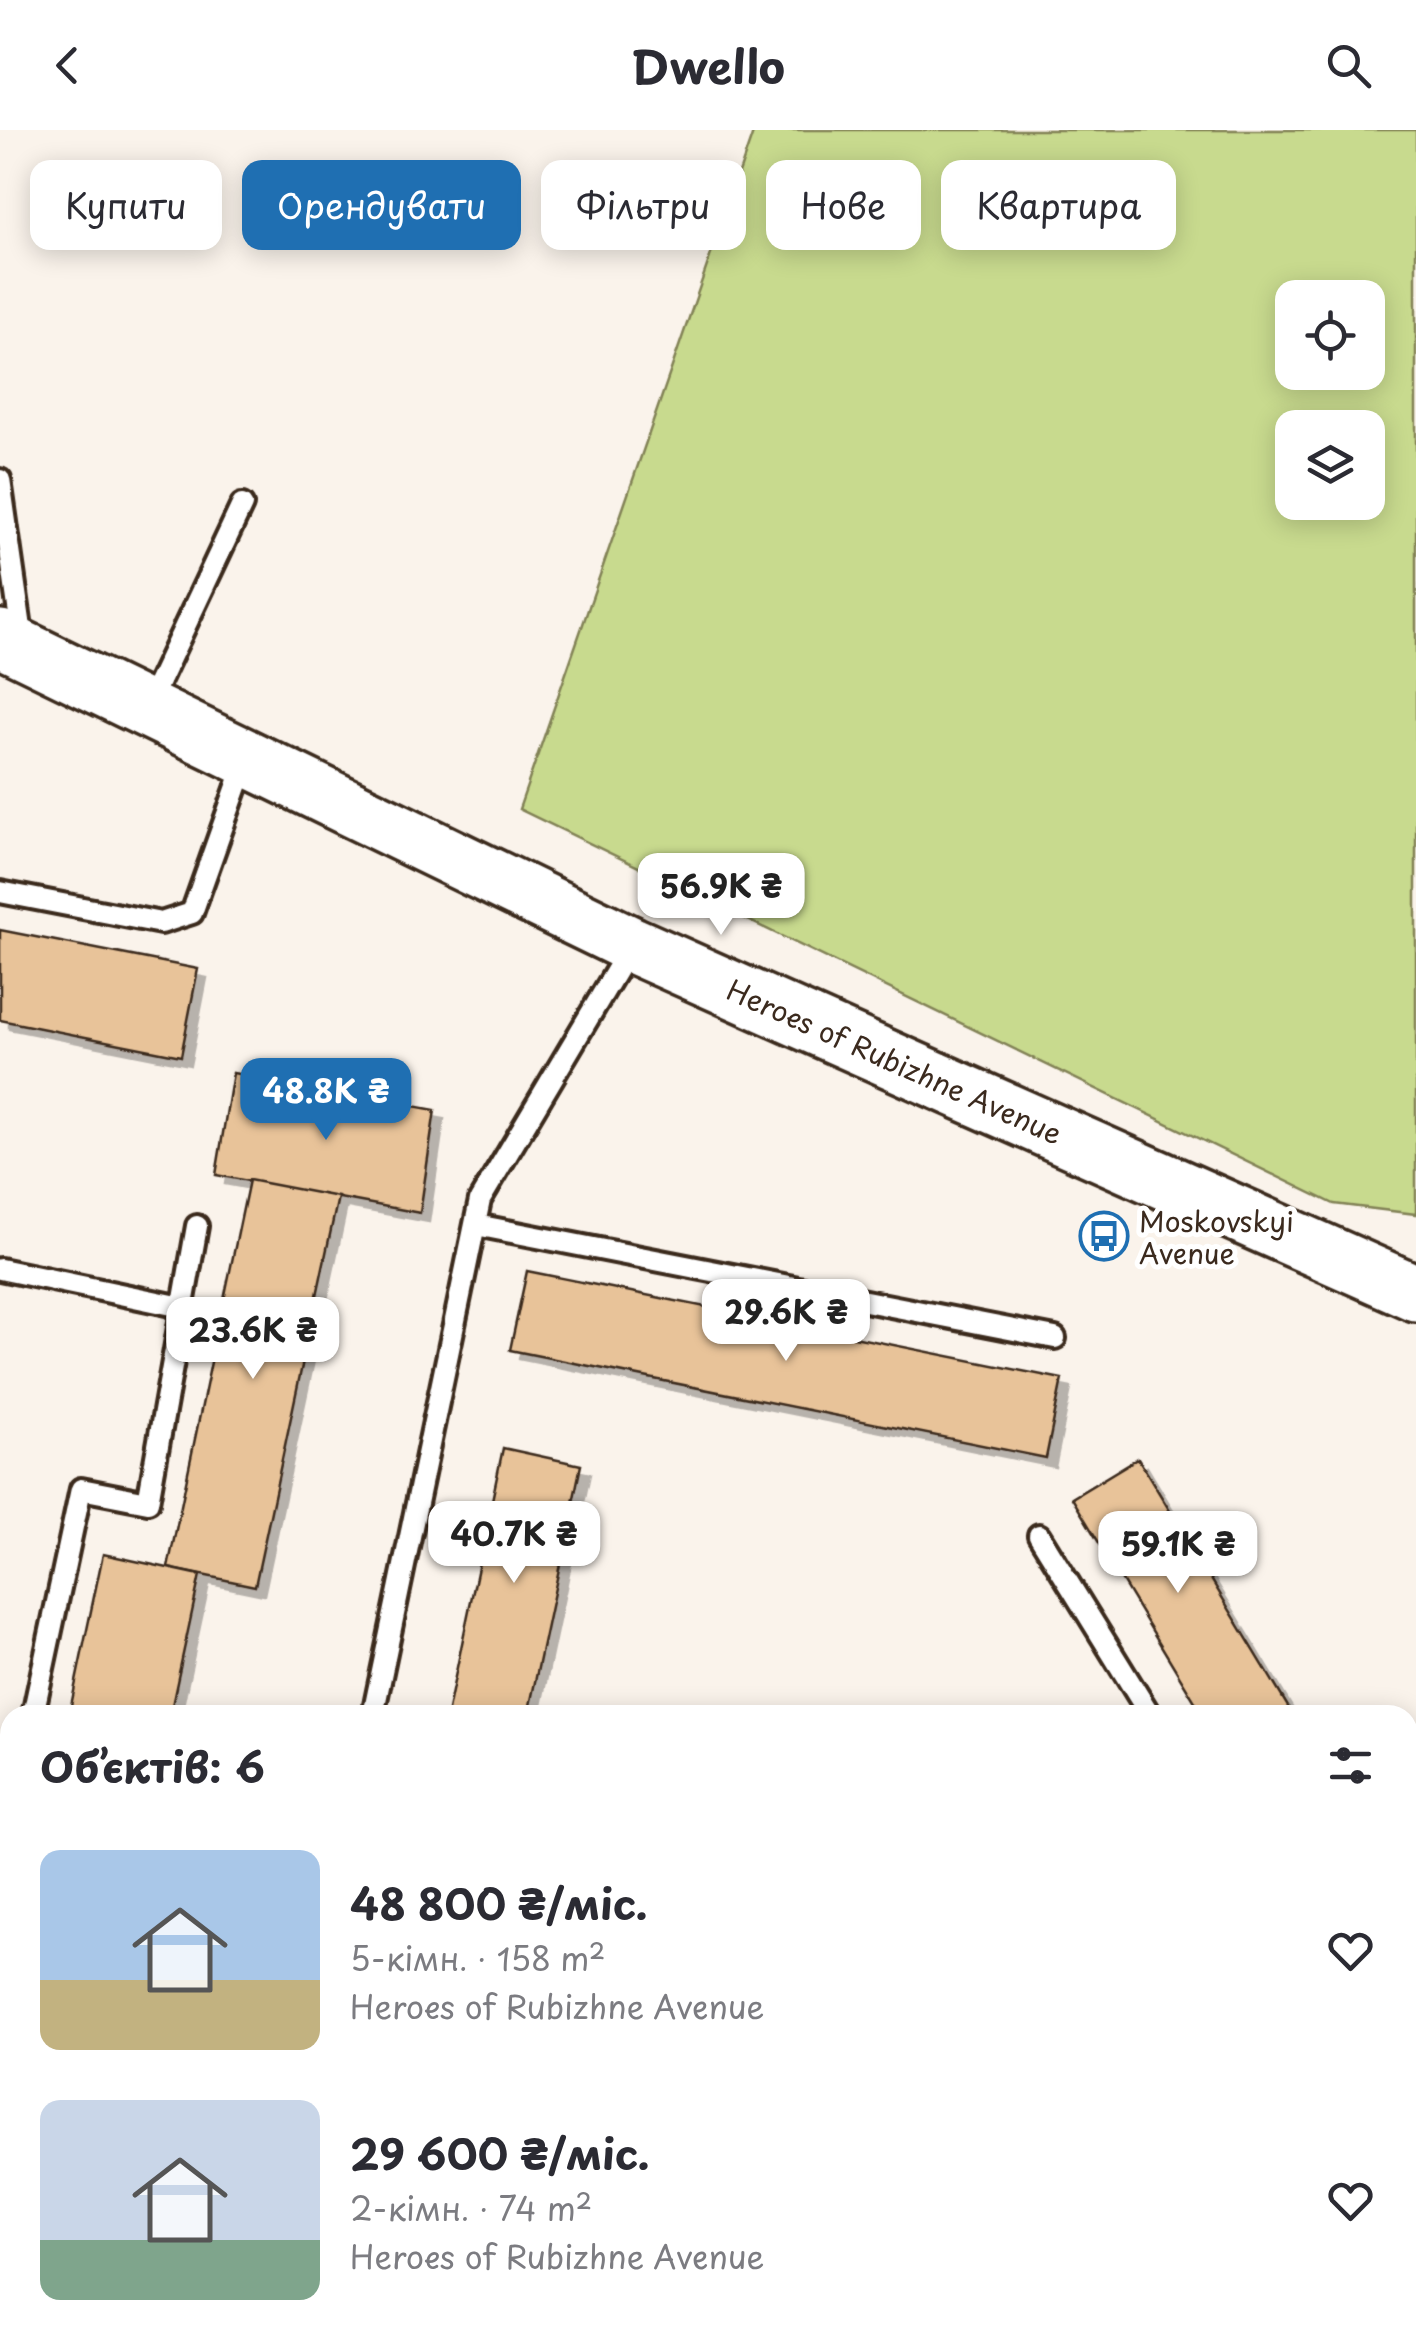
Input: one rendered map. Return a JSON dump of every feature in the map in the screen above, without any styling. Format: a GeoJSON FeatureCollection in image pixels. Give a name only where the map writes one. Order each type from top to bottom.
{"type":"FeatureCollection","features":[{"type":"Feature","properties":{"kind":"street","name":"Heroes of Rubizhne Avenue"},"geometry":{"type":"LineString","coordinates":[[12,644],[632,944],[1416,1293]]}},
{"type":"Feature","properties":{"kind":"lane"},"geometry":{"type":"LineString","coordinates":[[0,480],[12,644]]}},
{"type":"Feature","properties":{"kind":"lane"},"geometry":{"type":"LineString","coordinates":[[145,711],[242,505]]}},
{"type":"Feature","properties":{"kind":"lane"},"geometry":{"type":"LineString","coordinates":[[0,892],[161,923],[192,913],[246,760]]}},
{"type":"Feature","properties":{"kind":"lane"},"geometry":{"type":"LineString","coordinates":[[376,1705],[480,1200],[632,944]]}},
{"type":"Feature","properties":{"kind":"lane"},"geometry":{"type":"LineString","coordinates":[[476,1225],[1055,1338]]}},
{"type":"Feature","properties":{"kind":"lane"},"geometry":{"type":"LineString","coordinates":[[35,1705],[81,1489],[148,1502],[197,1226]]}},
{"type":"Feature","properties":{"kind":"lane"},"geometry":{"type":"LineString","coordinates":[[0,1269],[182,1307]]}},
{"type":"Feature","properties":{"kind":"lane"},"geometry":{"type":"LineString","coordinates":[[1039,1536],[1144,1705]]}},
{"type":"Feature","properties":{"kind":"green space"},"geometry":{"type":"Polygon","coordinates":[[[754,130],[1416,130],[1416,1214],[1334,1204],[519,809],[712,250],[746,250],[744,160],[754,130]]]}},
{"type":"Feature","properties":{"kind":"building"},"geometry":{"type":"Polygon","coordinates":[[[0,930],[198,969],[181,1056],[0,1020],[0,930]]]}},
{"type":"Feature","properties":{"kind":"building"},"geometry":{"type":"Polygon","coordinates":[[[233,1073],[435,1110],[420,1213],[216,1175],[233,1073]]]}},
{"type":"Feature","properties":{"kind":"building"},"geometry":{"type":"Polygon","coordinates":[[[249,1180],[338,1197],[255,1586],[168,1568],[249,1180]]]}},
{"type":"Feature","properties":{"kind":"building"},"geometry":{"type":"Polygon","coordinates":[[[527,1271],[1062,1379],[1046,1458],[510,1350],[527,1271]]]}},
{"type":"Feature","properties":{"kind":"building"},"geometry":{"type":"Polygon","coordinates":[[[503,1448],[581,1465],[530,1705],[449,1705],[503,1448]]]}},
{"type":"Feature","properties":{"kind":"building"},"geometry":{"type":"Polygon","coordinates":[[[1138,1458],[1287,1705],[1197,1705],[1072,1498],[1138,1458]]]}},
{"type":"Feature","properties":{"kind":"building"},"geometry":{"type":"Polygon","coordinates":[[[103,1554],[200,1575],[172,1705],[71,1705],[103,1554]]]}},
{"type":"Feature","properties":{"kind":"place","name":"Moskovskyi Avenue"},"geometry":{"type":"Point","coordinates":[1104,1236]}}]}
